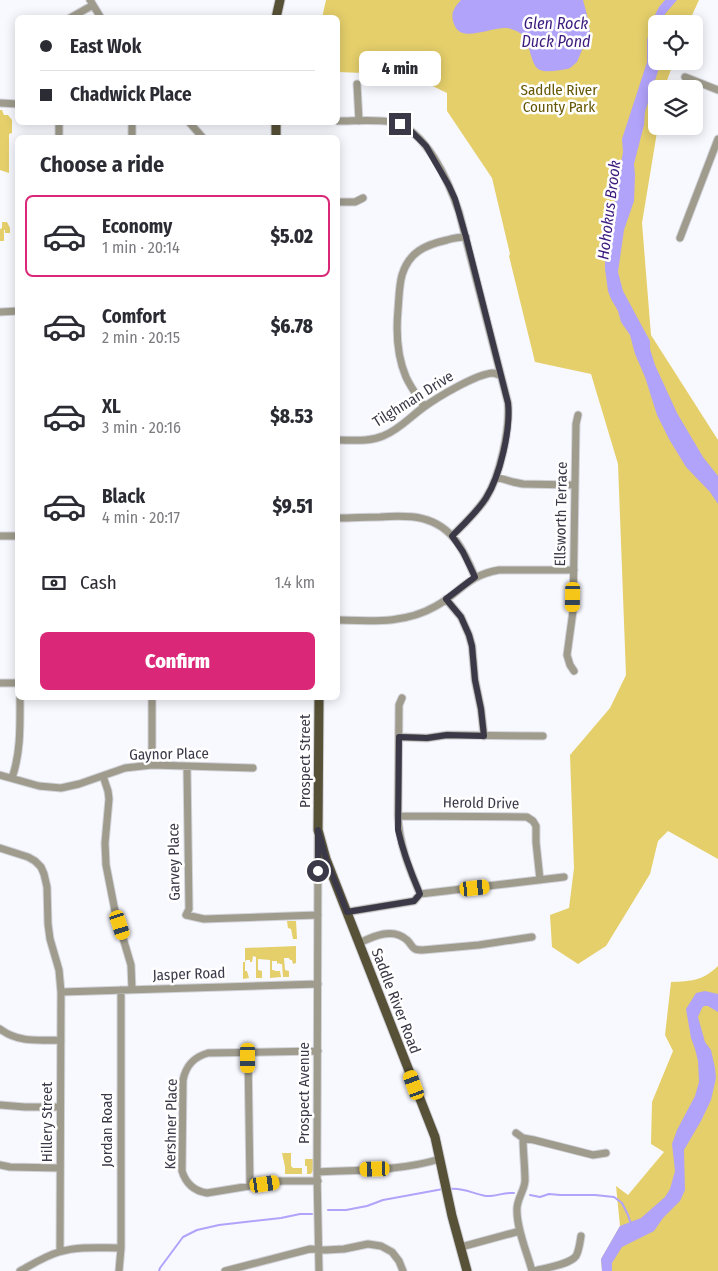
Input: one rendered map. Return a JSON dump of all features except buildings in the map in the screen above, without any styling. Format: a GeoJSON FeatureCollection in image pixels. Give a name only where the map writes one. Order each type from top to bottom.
{"type":"FeatureCollection","features":[{"type":"Feature","properties":{"kind":"main road"},"geometry":{"type":"LineString","coordinates":[[277,15],[280,0]]}},
{"type":"Feature","properties":{"kind":"main road","name":"Prospect Street"},"geometry":{"type":"LineString","coordinates":[[318,830],[319,700]]}},
{"type":"Feature","properties":{"kind":"main road","name":"Saddle River Road"},"geometry":{"type":"LineString","coordinates":[[318,830],[326,859],[435,1138],[452,1216],[467,1271]]}},
{"type":"Feature","properties":{"kind":"street"},"geometry":{"type":"LineString","coordinates":[[74,15],[92,2],[99,15]]}},
{"type":"Feature","properties":{"kind":"street"},"geometry":{"type":"LineString","coordinates":[[685,77],[718,90]]}},
{"type":"Feature","properties":{"kind":"street"},"geometry":{"type":"LineString","coordinates":[[357,84],[359,121]]}},
{"type":"Feature","properties":{"kind":"street"},"geometry":{"type":"LineString","coordinates":[[0,104],[15,104]]}},
{"type":"Feature","properties":{"kind":"street"},"geometry":{"type":"LineString","coordinates":[[340,121],[392,122],[406,128],[419,138],[431,154],[450,189],[466,237],[509,412],[502,452],[492,487],[480,507],[452,536]]}},
{"type":"Feature","properties":{"kind":"street"},"geometry":{"type":"LineString","coordinates":[[192,125],[200,135]]}},
{"type":"Feature","properties":{"kind":"street"},"geometry":{"type":"LineString","coordinates":[[680,238],[718,139]]}},
{"type":"Feature","properties":{"kind":"street"},"geometry":{"type":"LineString","coordinates":[[340,202],[355,202],[363,198]]}},
{"type":"Feature","properties":{"kind":"street"},"geometry":{"type":"LineString","coordinates":[[424,406],[410,385],[398,347],[397,325],[400,280],[410,260],[422,248],[434,242],[466,237]]}},
{"type":"Feature","properties":{"kind":"street"},"geometry":{"type":"LineString","coordinates":[[0,312],[15,311]]}},
{"type":"Feature","properties":{"kind":"street","name":"Tilghman Drive"},"geometry":{"type":"LineString","coordinates":[[340,440],[365,440],[382,437],[390,433],[424,406],[456,387],[477,377],[494,373],[500,375]]}},
{"type":"Feature","properties":{"kind":"street","name":"Ellsworth Terrace"},"geometry":{"type":"LineString","coordinates":[[574,670],[567,660],[567,655],[573,611],[576,424],[578,416]]}},
{"type":"Feature","properties":{"kind":"street"},"geometry":{"type":"LineString","coordinates":[[496,477],[523,484],[575,485]]}},
{"type":"Feature","properties":{"kind":"street"},"geometry":{"type":"LineString","coordinates":[[340,518],[415,516],[434,523],[452,536],[463,552],[475,577]]}},
{"type":"Feature","properties":{"kind":"street"},"geometry":{"type":"LineString","coordinates":[[0,536],[15,536]]}},
{"type":"Feature","properties":{"kind":"street"},"geometry":{"type":"LineString","coordinates":[[340,620],[382,621],[406,618],[426,611],[446,599],[475,577],[491,571],[574,570]]}},
{"type":"Feature","properties":{"kind":"street"},"geometry":{"type":"LineString","coordinates":[[446,599],[461,617],[469,635],[484,736]]}},
{"type":"Feature","properties":{"kind":"street"},"geometry":{"type":"LineString","coordinates":[[0,683],[15,683]]}},
{"type":"Feature","properties":{"kind":"street"},"geometry":{"type":"LineString","coordinates":[[402,698],[399,705],[398,830],[411,873],[420,894]]}},
{"type":"Feature","properties":{"kind":"street"},"geometry":{"type":"LineString","coordinates":[[12,778],[20,745],[20,700]]}},
{"type":"Feature","properties":{"kind":"street"},"geometry":{"type":"LineString","coordinates":[[152,700],[152,766]]}},
{"type":"Feature","properties":{"kind":"street"},"geometry":{"type":"LineString","coordinates":[[399,737],[427,738],[447,735],[543,736]]}},
{"type":"Feature","properties":{"kind":"street","name":"Gaynor Place"},"geometry":{"type":"LineString","coordinates":[[0,775],[39,786],[61,788],[79,784],[125,768],[152,766],[253,768]]}},
{"type":"Feature","properties":{"kind":"street","name":"Garvey Place"},"geometry":{"type":"LineString","coordinates":[[187,766],[189,909],[186,915],[204,919],[318,916]]}},
{"type":"Feature","properties":{"kind":"street"},"geometry":{"type":"LineString","coordinates":[[103,776],[109,799],[105,843],[108,880],[131,965],[132,989]]}},
{"type":"Feature","properties":{"kind":"street","name":"Herold Drive"},"geometry":{"type":"LineString","coordinates":[[398,816],[531,818],[536,826],[540,880]]}},
{"type":"Feature","properties":{"kind":"street","name":"Prospect Street"},"geometry":{"type":"LineString","coordinates":[[318,830],[318,916]]}},
{"type":"Feature","properties":{"kind":"street","name":"Hillery Street"},"geometry":{"type":"LineString","coordinates":[[0,848],[35,861],[41,867],[47,887],[48,924],[50,939],[59,970],[61,992],[60,1252]]}},
{"type":"Feature","properties":{"kind":"street"},"geometry":{"type":"LineString","coordinates":[[347,912],[414,901],[420,894],[564,877]]}},
{"type":"Feature","properties":{"kind":"street","name":"Prospect Avenue"},"geometry":{"type":"LineString","coordinates":[[318,916],[319,1271]]}},
{"type":"Feature","properties":{"kind":"street"},"geometry":{"type":"LineString","coordinates":[[359,943],[380,934],[395,934],[407,940],[416,950],[423,950],[479,945],[532,936]]}},
{"type":"Feature","properties":{"kind":"street","name":"Jasper Road"},"geometry":{"type":"LineString","coordinates":[[61,992],[318,984]]}},
{"type":"Feature","properties":{"kind":"street","name":"Jordan Road"},"geometry":{"type":"LineString","coordinates":[[119,1271],[121,1248],[121,990]]}},
{"type":"Feature","properties":{"kind":"street"},"geometry":{"type":"LineString","coordinates":[[0,1029],[15,1038],[23,1040],[61,1040]]}},
{"type":"Feature","properties":{"kind":"street","name":"Kershner Place"},"geometry":{"type":"LineString","coordinates":[[318,1051],[208,1054],[197,1058],[188,1066],[183,1080],[182,1171],[191,1186],[207,1193],[281,1181],[318,1181]]}},
{"type":"Feature","properties":{"kind":"street"},"geometry":{"type":"LineString","coordinates":[[248,1052],[250,1186]]}},
{"type":"Feature","properties":{"kind":"street"},"geometry":{"type":"LineString","coordinates":[[0,1105],[60,1107]]}},
{"type":"Feature","properties":{"kind":"street"},"geometry":{"type":"LineString","coordinates":[[516,1133],[523,1138],[593,1155],[606,1154]]}},
{"type":"Feature","properties":{"kind":"street"},"geometry":{"type":"LineString","coordinates":[[523,1138],[525,1182],[517,1203],[517,1211],[520,1231],[533,1271],[563,1264],[574,1258],[578,1252],[581,1236]]}},
{"type":"Feature","properties":{"kind":"street"},"geometry":{"type":"LineString","coordinates":[[318,1172],[400,1168],[440,1159]]}},
{"type":"Feature","properties":{"kind":"street"},"geometry":{"type":"LineString","coordinates":[[0,1164],[10,1167],[60,1168]]}},
{"type":"Feature","properties":{"kind":"street"},"geometry":{"type":"LineString","coordinates":[[461,1247],[520,1231]]}},
{"type":"Feature","properties":{"kind":"street"},"geometry":{"type":"LineString","coordinates":[[225,1271],[245,1268],[310,1249],[344,1249],[368,1244],[386,1248],[396,1256],[403,1271]]}},
{"type":"Feature","properties":{"kind":"street"},"geometry":{"type":"LineString","coordinates":[[20,1271],[60,1252],[81,1248],[121,1248]]}},
{"type":"Feature","properties":{"kind":"green space","name":"Saddle River County Park"},"geometry":{"type":"Polygon","coordinates":[[[326,0],[699,0],[692,15],[648,15],[648,70],[671,70],[667,80],[648,80],[648,135],[657,135],[642,223],[651,335],[718,440],[718,859],[668,831],[658,841],[650,874],[606,946],[578,964],[552,947],[550,915],[569,908],[574,868],[570,755],[610,708],[626,675],[618,464],[591,374],[535,362],[492,178],[447,111],[447,93],[420,80],[363,78],[363,73],[340,72],[340,15],[323,15],[326,0]]]}},
{"type":"Feature","properties":{"kind":"green space"},"geometry":{"type":"Polygon","coordinates":[[[0,110],[12,120],[12,133],[9,134],[9,173],[0,170],[0,110]]]}},
{"type":"Feature","properties":{"kind":"green space"},"geometry":{"type":"Polygon","coordinates":[[[2,222],[7,222],[10,233],[5,233],[4,230],[4,241],[0,241],[0,229],[2,228],[2,222]]]}},
{"type":"Feature","properties":{"kind":"green space"},"geometry":{"type":"Polygon","coordinates":[[[287,921],[296,921],[297,939],[293,939],[287,921]]]}},
{"type":"Feature","properties":{"kind":"green space"},"geometry":{"type":"Polygon","coordinates":[[[296,946],[296,963],[293,964],[289,958],[284,958],[285,970],[289,971],[289,977],[283,977],[282,964],[272,961],[272,970],[280,971],[281,977],[270,978],[270,960],[258,959],[258,970],[262,971],[262,978],[256,978],[256,957],[253,956],[252,962],[246,960],[245,962],[245,948],[296,946]]]}},
{"type":"Feature","properties":{"kind":"green space"},"geometry":{"type":"Polygon","coordinates":[[[243,962],[245,962],[245,971],[247,971],[249,978],[243,979],[243,962]]]}},
{"type":"Feature","properties":{"kind":"green space"},"geometry":{"type":"Polygon","coordinates":[[[718,966],[718,1271],[602,1271],[601,1259],[620,1226],[616,1186],[628,1195],[664,1152],[651,1144],[652,1102],[673,1051],[665,1035],[671,982],[702,977],[718,966]]]}},
{"type":"Feature","properties":{"kind":"green space"},"geometry":{"type":"Polygon","coordinates":[[[282,1153],[291,1153],[291,1166],[293,1168],[302,1168],[302,1174],[285,1174],[282,1153]]]}},
{"type":"Feature","properties":{"kind":"green space"},"geometry":{"type":"Polygon","coordinates":[[[305,1159],[313,1159],[311,1174],[307,1174],[305,1159]]]}},
{"type":"Feature","properties":{"kind":"water","name":"Glen Rock Duck Pond"},"geometry":{"type":"Polygon","coordinates":[[[461,0],[583,0],[590,31],[577,62],[570,68],[543,71],[535,65],[524,36],[517,31],[499,28],[472,34],[458,30],[454,24],[453,14],[461,0]]]}},
{"type":"Feature","properties":{"kind":"water"},"geometry":{"type":"Polygon","coordinates":[[[665,0],[677,0],[665,15],[655,15],[665,0]]]}},
{"type":"Feature","properties":{"kind":"water"},"geometry":{"type":"Polygon","coordinates":[[[648,36],[648,70],[658,70],[655,80],[648,80],[648,103],[634,164],[634,201],[624,230],[618,272],[623,291],[650,341],[650,349],[655,365],[677,413],[703,457],[718,476],[718,504],[710,492],[686,467],[669,439],[657,415],[630,335],[621,322],[608,291],[605,247],[614,212],[615,195],[623,152],[622,139],[647,62],[648,36]]]}},
{"type":"Feature","properties":{"kind":"water"},"geometry":{"type":"Polygon","coordinates":[[[705,991],[718,994],[718,1012],[708,1006],[704,1006],[698,1017],[705,1042],[711,1050],[716,1078],[711,1100],[684,1150],[685,1190],[680,1201],[663,1218],[654,1231],[622,1247],[612,1263],[612,1271],[602,1271],[601,1259],[620,1226],[641,1218],[665,1197],[670,1189],[675,1171],[672,1144],[677,1130],[695,1096],[699,1082],[698,1061],[691,1038],[686,1009],[696,993],[705,991]]]}},
{"type":"Feature","properties":{"kind":"waterway"},"geometry":{"type":"LineString","coordinates":[[328,1210],[346,1210],[367,1206],[383,1200],[443,1189]]}},
{"type":"Feature","properties":{"kind":"waterway"},"geometry":{"type":"LineString","coordinates":[[450,1189],[464,1190],[486,1196],[514,1193]]}},
{"type":"Feature","properties":{"kind":"waterway"},"geometry":{"type":"LineString","coordinates":[[530,1195],[540,1197],[549,1194],[614,1197],[622,1203],[631,1224]]}},
{"type":"Feature","properties":{"kind":"waterway"},"geometry":{"type":"LineString","coordinates":[[159,1271],[183,1237],[197,1230],[219,1225],[312,1214]]}},
{"type":"Feature","properties":{"kind":"route"},"geometry":{"type":"LineString","coordinates":[[318,871],[318,830],[326,859],[347,912],[414,901],[420,894],[411,873],[398,830],[399,737],[484,736],[469,635],[461,617],[446,599],[475,577],[458,543],[452,536],[480,507],[492,487],[502,452],[509,412],[508,403],[455,199],[426,146],[412,132],[400,124]]}},
{"type":"Feature","properties":{"kind":"water label","name":"Hohokus Brook"},"geometry":{"type":"Point","coordinates":[609,210]}}]}
